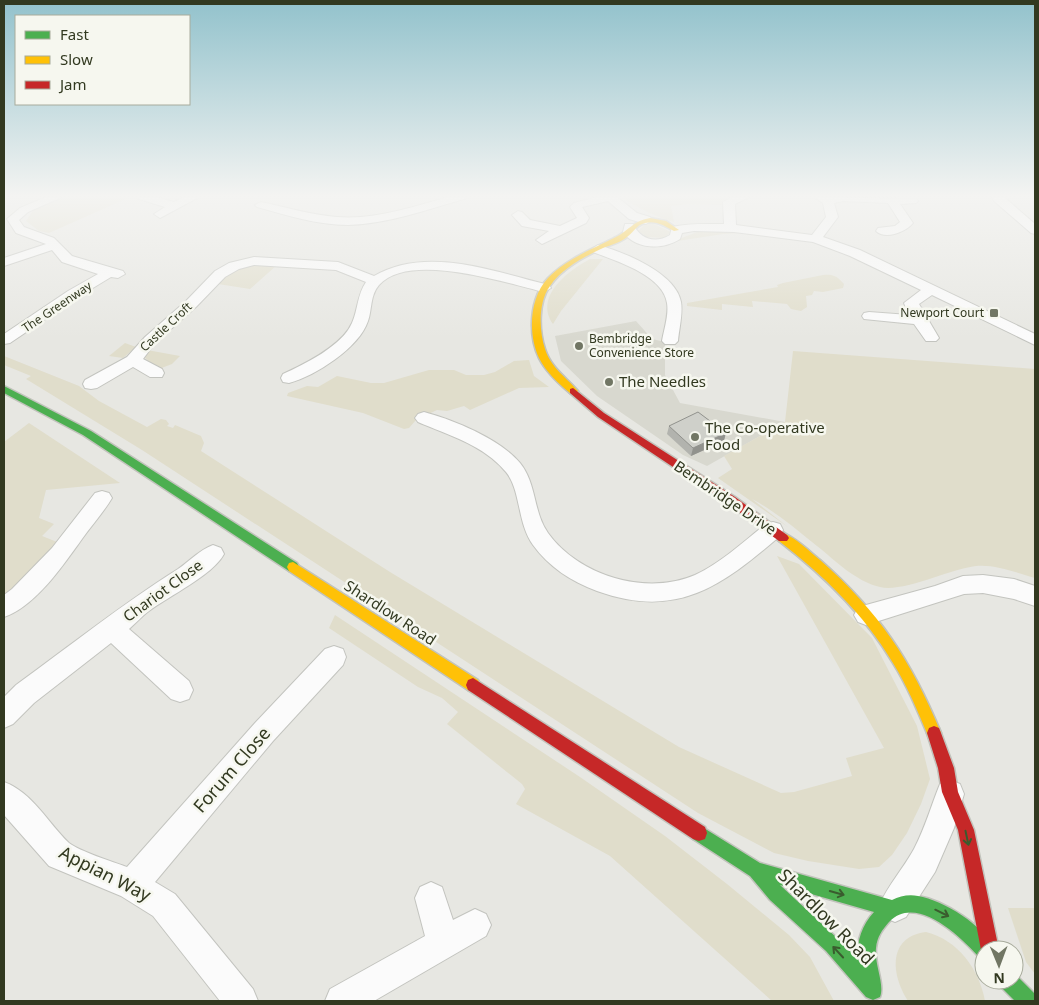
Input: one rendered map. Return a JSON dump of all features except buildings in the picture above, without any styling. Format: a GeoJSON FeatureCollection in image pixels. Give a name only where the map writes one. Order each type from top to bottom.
{"type":"FeatureCollection","features":[{"type":"Feature","properties":{"kind":"street"},"geometry":{"type":"LineString","coordinates":[[289,378],[313,367],[350,338],[360,323],[364,301],[375,281],[386,274],[425,265],[448,265],[472,269],[504,279],[544,288],[573,261],[608,244]]}},
{"type":"Feature","properties":{"kind":"street"},"geometry":{"type":"LineString","coordinates":[[604,246],[617,244]]}},
{"type":"Feature","properties":{"kind":"street"},"geometry":{"type":"LineString","coordinates":[[829,244],[855,253],[1035,340]]}},
{"type":"Feature","properties":{"kind":"street"},"geometry":{"type":"LineString","coordinates":[[4,262],[54,245]]}},
{"type":"Feature","properties":{"kind":"street","name":"The Greenway"},"geometry":{"type":"LineString","coordinates":[[7,341],[74,294],[113,273],[67,259],[58,252],[54,245]]}},
{"type":"Feature","properties":{"kind":"street"},"geometry":{"type":"LineString","coordinates":[[604,246],[643,269],[669,288],[674,304],[670,341]]}},
{"type":"Feature","properties":{"kind":"street","name":"Castle Croft"},"geometry":{"type":"LineString","coordinates":[[91,384],[133,360],[150,340],[226,270],[254,261],[306,263],[338,266],[375,281]]}},
{"type":"Feature","properties":{"kind":"street","name":"Bembridge Drive"},"geometry":{"type":"LineString","coordinates":[[544,288],[536,322],[540,345],[548,366],[568,388],[601,415],[731,500],[814,561],[866,615],[891,646],[917,692],[940,747],[950,792],[966,830],[988,940]]}},
{"type":"Feature","properties":{"kind":"street"},"geometry":{"type":"LineString","coordinates":[[931,338],[911,303],[932,290]]}},
{"type":"Feature","properties":{"kind":"street","name":"Castle Croft"},"geometry":{"type":"LineString","coordinates":[[183,293],[199,295]]}},
{"type":"Feature","properties":{"kind":"street"},"geometry":{"type":"LineString","coordinates":[[869,316],[919,320]]}},
{"type":"Feature","properties":{"kind":"street","name":"Castle Croft"},"geometry":{"type":"LineString","coordinates":[[133,360],[156,373]]}},
{"type":"Feature","properties":{"kind":"street","name":"Shardlow Road"},"geometry":{"type":"LineString","coordinates":[[4,389],[41,406],[87,433],[756,870],[776,894],[832,945],[872,988]]}},
{"type":"Feature","properties":{"kind":"street"},"geometry":{"type":"LineString","coordinates":[[424,418],[456,425],[509,462],[520,478],[529,517],[540,539],[561,561],[584,575],[606,585],[624,590],[650,592],[693,586],[714,576],[773,530]]}},
{"type":"Feature","properties":{"kind":"street"},"geometry":{"type":"LineString","coordinates":[[4,607],[20,596],[60,554],[102,498]]}},
{"type":"Feature","properties":{"kind":"street","name":"Chariot Close"},"geometry":{"type":"LineString","coordinates":[[4,715],[25,694],[112,629],[141,604],[189,573],[213,554]]}},
{"type":"Feature","properties":{"kind":"street"},"geometry":{"type":"LineString","coordinates":[[866,615],[936,595],[963,585],[983,584],[1014,589],[1035,596]]}},
{"type":"Feature","properties":{"kind":"street","name":"Chariot Close"},"geometry":{"type":"LineString","coordinates":[[112,629],[180,690]]}},
{"type":"Feature","properties":{"kind":"street","name":"Forum Close"},"geometry":{"type":"LineString","coordinates":[[132,885],[259,738],[334,657]]}},
{"type":"Feature","properties":{"kind":"street","name":"Bembridge Drive"},"geometry":{"type":"LineString","coordinates":[[893,907],[924,861],[939,828],[950,792]]}},
{"type":"Feature","properties":{"kind":"street","name":"Appian Way"},"geometry":{"type":"LineString","coordinates":[[4,796],[25,815],[60,855],[132,885],[164,905],[240,1001]]}},
{"type":"Feature","properties":{"kind":"street","name":"Shardlow Road"},"geometry":{"type":"LineString","coordinates":[[756,870],[893,907],[916,904],[939,911],[966,928],[977,940]]}},
{"type":"Feature","properties":{"kind":"street"},"geometry":{"type":"LineString","coordinates":[[431,898],[444,943]]}},
{"type":"Feature","properties":{"kind":"street"},"geometry":{"type":"LineString","coordinates":[[878,1001],[872,988],[866,958],[869,934],[878,917],[893,907]]}},
{"type":"Feature","properties":{"kind":"street"},"geometry":{"type":"LineString","coordinates":[[342,1001],[475,925]]}},
{"type":"Feature","properties":{"kind":"street"},"geometry":{"type":"LineString","coordinates":[[1016,990],[1028,1001]]}},
{"type":"Feature","properties":{"kind":"shaded area"},"geometry":{"type":"Polygon","coordinates":[[[590,259],[603,259],[561,311],[553,324],[548,314],[551,294],[564,277],[590,259]]]}},
{"type":"Feature","properties":{"kind":"shaded area"},"geometry":{"type":"Polygon","coordinates":[[[251,265],[277,265],[250,289],[218,284],[233,272],[251,265]]]}},
{"type":"Feature","properties":{"kind":"shaded area"},"geometry":{"type":"Polygon","coordinates":[[[823,275],[837,277],[844,284],[843,288],[823,292],[814,291],[812,295],[806,296],[807,307],[801,311],[791,309],[787,304],[752,301],[753,307],[722,304],[722,310],[687,306],[687,303],[778,287],[777,285],[783,283],[823,275]]]}},
{"type":"Feature","properties":{"kind":"shaded area"},"geometry":{"type":"Polygon","coordinates":[[[636,321],[652,339],[665,342],[665,375],[680,403],[785,422],[707,466],[683,455],[597,396],[561,361],[555,336],[636,321]]]}},
{"type":"Feature","properties":{"kind":"shaded area"},"geometry":{"type":"Polygon","coordinates":[[[125,343],[136,347],[123,358],[109,356],[125,343]]]}},
{"type":"Feature","properties":{"kind":"shaded area"},"geometry":{"type":"Polygon","coordinates":[[[147,350],[180,356],[172,364],[159,369],[145,358],[147,350]]]}},
{"type":"Feature","properties":{"kind":"shaded area"},"geometry":{"type":"Polygon","coordinates":[[[793,351],[1035,369],[1035,578],[1013,571],[976,566],[901,587],[880,587],[862,580],[846,570],[794,527],[752,499],[788,527],[718,478],[732,469],[724,456],[785,422],[793,351]]]}},
{"type":"Feature","properties":{"kind":"shaded area"},"geometry":{"type":"Polygon","coordinates":[[[4,356],[79,386],[99,401],[147,427],[161,419],[166,420],[169,424],[167,426],[173,428],[175,425],[201,436],[204,443],[201,451],[390,572],[679,747],[781,793],[794,792],[852,776],[846,758],[884,748],[777,556],[799,564],[872,638],[917,726],[930,779],[921,804],[907,833],[892,855],[879,867],[859,869],[808,861],[774,853],[698,813],[142,450],[26,379],[31,376],[4,365],[4,356]]]}},
{"type":"Feature","properties":{"kind":"shaded area"},"geometry":{"type":"Polygon","coordinates":[[[529,360],[534,376],[549,387],[519,388],[470,410],[464,406],[447,411],[437,410],[416,420],[409,428],[404,429],[363,413],[287,396],[288,393],[307,386],[318,387],[337,376],[371,383],[384,383],[429,370],[454,370],[466,375],[484,375],[495,372],[514,361],[529,360]]]}},
{"type":"Feature","properties":{"kind":"shaded area"},"geometry":{"type":"Polygon","coordinates":[[[29,423],[120,483],[46,490],[39,518],[54,524],[42,536],[57,542],[54,549],[17,591],[4,600],[4,442],[29,423]]]}},
{"type":"Feature","properties":{"kind":"shaded area"},"geometry":{"type":"Polygon","coordinates":[[[335,615],[580,777],[665,836],[789,935],[810,957],[834,1001],[772,1001],[610,856],[516,804],[525,789],[522,784],[447,724],[458,712],[442,698],[418,687],[329,628],[335,615]]]}},
{"type":"Feature","properties":{"kind":"shaded area"},"geometry":{"type":"Polygon","coordinates":[[[1008,908],[1035,908],[1035,974],[1024,956],[1024,940],[1019,940],[1008,908]]]}},
{"type":"Feature","properties":{"kind":"shaded area"},"geometry":{"type":"Polygon","coordinates":[[[926,932],[948,942],[957,949],[974,971],[974,990],[982,990],[985,1001],[908,1001],[898,980],[896,959],[904,941],[913,935],[926,932]]]}},
{"type":"Feature","properties":{"kind":"traffic: fast"},"geometry":{"type":"LineString","coordinates":[[4,389],[87,433],[293,567]]}},
{"type":"Feature","properties":{"kind":"traffic: fast"},"geometry":{"type":"LineString","coordinates":[[699,833],[756,870],[776,894],[832,945],[872,988]]}},
{"type":"Feature","properties":{"kind":"traffic: fast"},"geometry":{"type":"LineString","coordinates":[[756,870],[890,908]]}},
{"type":"Feature","properties":{"kind":"traffic: fast"},"geometry":{"type":"LineString","coordinates":[[873,990],[868,973],[866,948],[875,924],[888,911],[902,905],[917,904],[948,917],[976,940]]}},
{"type":"Feature","properties":{"kind":"traffic: fast"},"geometry":{"type":"LineString","coordinates":[[1018,990],[1028,1001]]}},
{"type":"Feature","properties":{"kind":"traffic: slow"},"geometry":{"type":"LineString","coordinates":[[573,391],[549,367],[540,350],[537,329],[540,298],[545,286],[572,262],[607,244]]}},
{"type":"Feature","properties":{"kind":"traffic: slow"},"geometry":{"type":"LineString","coordinates":[[783,538],[812,561],[841,588],[880,632],[898,657],[934,733]]}},
{"type":"Feature","properties":{"kind":"traffic: slow"},"geometry":{"type":"LineString","coordinates":[[293,567],[473,685]]}},
{"type":"Feature","properties":{"kind":"traffic: jam"},"geometry":{"type":"LineString","coordinates":[[573,391],[601,415],[731,500],[783,538]]}},
{"type":"Feature","properties":{"kind":"traffic: jam"},"geometry":{"type":"LineString","coordinates":[[473,685],[699,833]]}},
{"type":"Feature","properties":{"kind":"traffic: jam"},"geometry":{"type":"LineString","coordinates":[[934,733],[946,768],[950,792],[966,830],[988,940]]}},
{"type":"Feature","properties":{"kind":"place","name":"Newport Court"},"geometry":{"type":"Point","coordinates":[994,313]}},
{"type":"Feature","properties":{"kind":"place","name":"Bembridge Convenience Store"},"geometry":{"type":"Point","coordinates":[579,346]}},
{"type":"Feature","properties":{"kind":"place","name":"The Needles"},"geometry":{"type":"Point","coordinates":[609,382]}},
{"type":"Feature","properties":{"kind":"place","name":"The Co-operative Food"},"geometry":{"type":"Point","coordinates":[695,437]}}]}
